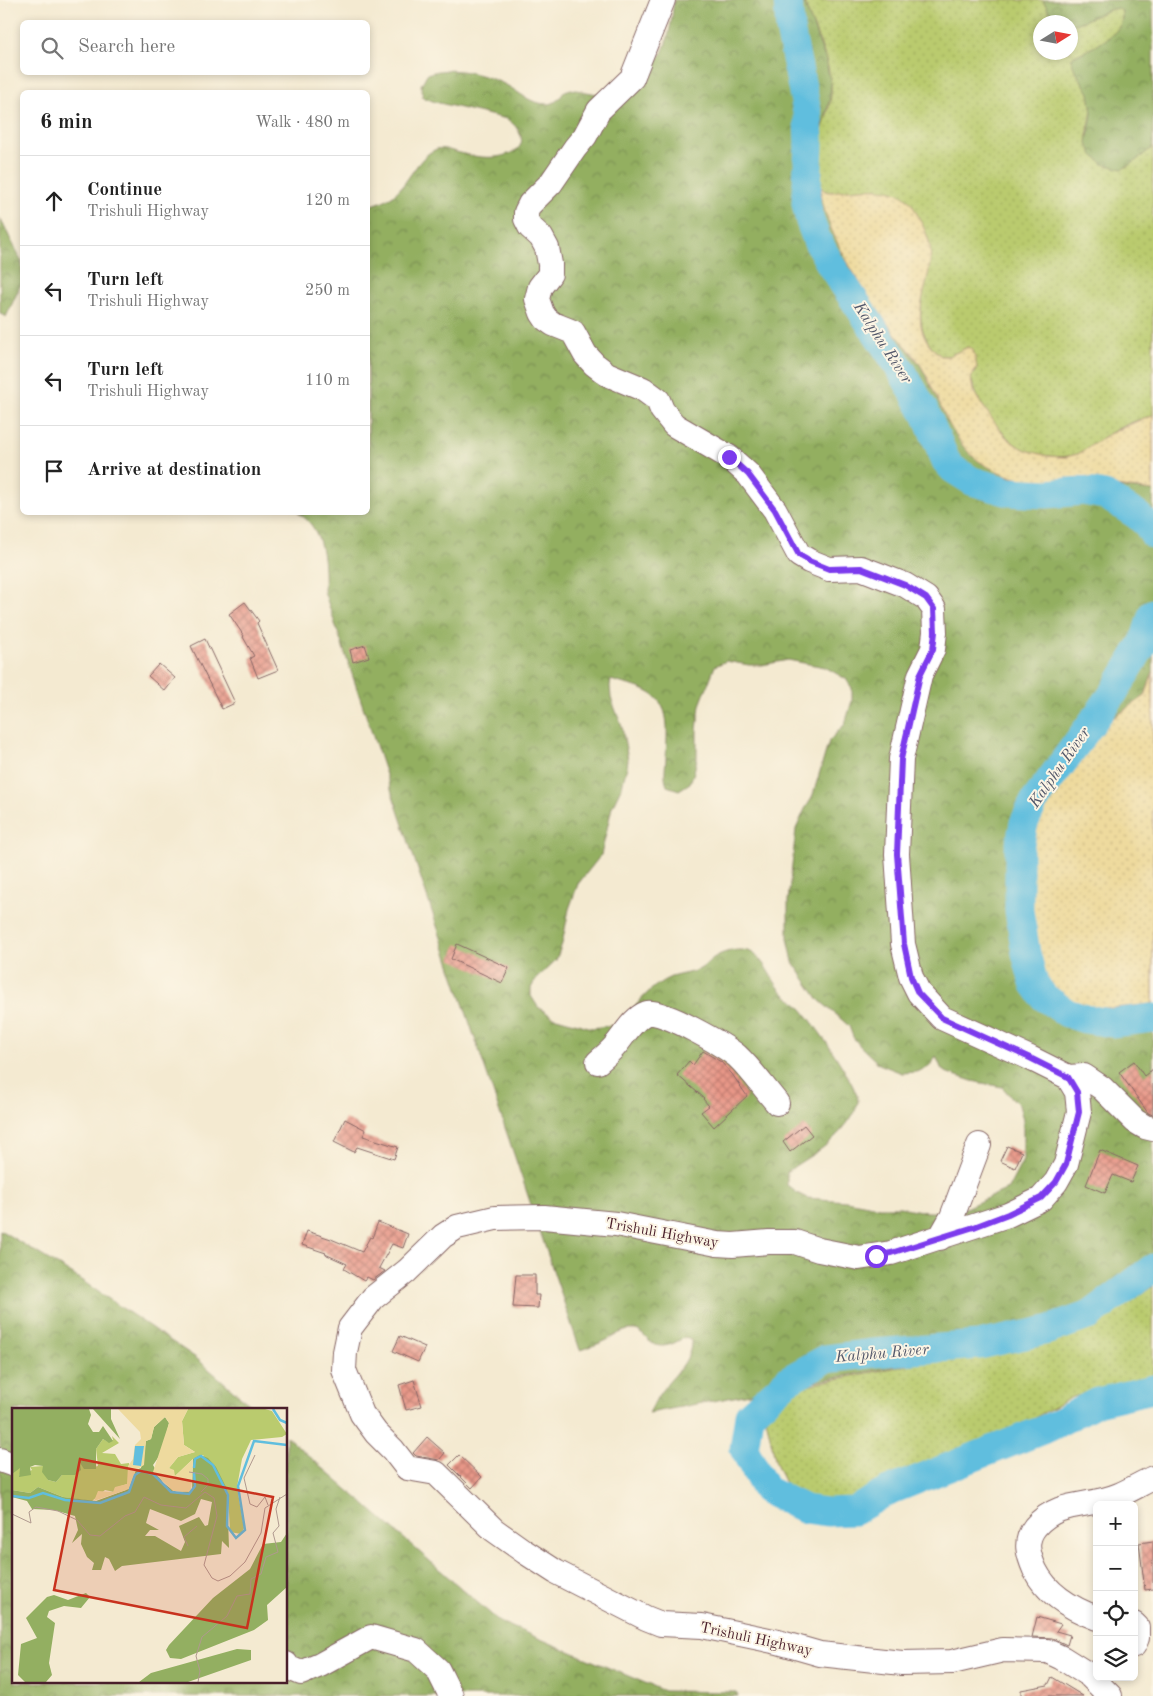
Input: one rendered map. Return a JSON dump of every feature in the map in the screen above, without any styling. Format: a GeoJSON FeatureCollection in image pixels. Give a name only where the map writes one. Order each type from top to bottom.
{"type":"FeatureCollection","features":[{"type":"Feature","properties":{"kind":"street"},"geometry":{"type":"LineString","coordinates":[[663,0],[632,78],[599,110],[586,136],[551,182],[530,204],[526,212],[526,220],[530,227],[544,242],[550,264],[550,274],[540,287],[537,299],[542,312],[546,319],[553,324],[563,326],[573,332],[594,364],[607,374],[643,389],[658,400],[662,410],[674,425],[729,457],[748,474],[775,510],[799,555],[829,569],[861,568],[905,585],[926,598],[934,609],[935,632],[933,649],[920,675],[908,726],[901,759],[899,802],[897,854],[904,944],[911,977],[918,993],[942,1018],[1068,1077],[1084,1076],[1102,1088],[1135,1121],[1153,1129]]}},
{"type":"Feature","properties":{"kind":"street"},"geometry":{"type":"LineString","coordinates":[[598,1062],[615,1047],[638,1020],[648,1013],[662,1014],[698,1032],[736,1056],[777,1103]]}},
{"type":"Feature","properties":{"kind":"street","name":"Trishuli Highway"},"geometry":{"type":"LineString","coordinates":[[1068,1077],[1077,1092],[1079,1112],[1066,1164],[1056,1182],[1041,1198],[1008,1214],[891,1253],[859,1258],[819,1250],[795,1242],[717,1244],[616,1224],[544,1218],[495,1218],[475,1222],[457,1227],[443,1236],[407,1271],[373,1298],[350,1328],[345,1352],[344,1370],[362,1414],[407,1468],[436,1473],[494,1530],[525,1552],[556,1572],[646,1618],[668,1625],[702,1626],[778,1642],[820,1654],[902,1663],[952,1662],[1004,1650],[1047,1651],[1086,1666],[1089,1675],[1110,1696]]}},
{"type":"Feature","properties":{"kind":"street"},"geometry":{"type":"LineString","coordinates":[[940,1238],[952,1217],[979,1145]]}},
{"type":"Feature","properties":{"kind":"street"},"geometry":{"type":"LineString","coordinates":[[0,1460],[12,1465]]}},
{"type":"Feature","properties":{"kind":"street"},"geometry":{"type":"LineString","coordinates":[[1093,1617],[1055,1595],[1041,1581],[1030,1559],[1027,1542],[1041,1521],[1052,1512],[1067,1506],[1118,1496],[1153,1478]]}},
{"type":"Feature","properties":{"kind":"street"},"geometry":{"type":"LineString","coordinates":[[288,1667],[300,1673],[371,1638],[416,1650],[438,1670],[451,1696]]}},
{"type":"Feature","properties":{"kind":"green space"},"geometry":{"type":"Polygon","coordinates":[[[674,0],[803,0],[825,58],[831,84],[830,98],[815,160],[815,171],[821,187],[825,210],[845,258],[878,311],[921,366],[950,423],[969,452],[982,463],[1008,476],[1036,483],[1080,483],[1153,491],[1153,672],[1145,696],[1106,723],[1084,742],[1062,773],[1044,807],[1033,839],[1027,866],[1029,908],[1085,1008],[1113,1008],[1153,1004],[1153,1286],[1097,1320],[1062,1335],[649,1413],[658,1396],[688,1356],[691,1348],[691,1339],[685,1337],[672,1344],[661,1346],[651,1342],[640,1331],[630,1330],[580,1350],[324,591],[323,558],[318,537],[307,520],[301,515],[370,515],[370,205],[392,196],[398,191],[424,157],[437,149],[478,157],[492,157],[513,152],[521,144],[519,131],[507,119],[435,102],[423,97],[421,85],[427,74],[446,70],[478,74],[511,88],[530,100],[548,104],[553,103],[565,91],[571,89],[602,95],[635,78],[651,67],[662,53],[670,27],[674,0]],[[788,660],[762,665],[726,661],[715,666],[700,705],[697,730],[697,758],[694,772],[690,783],[679,790],[667,786],[666,782],[667,729],[665,711],[661,704],[656,697],[644,690],[611,680],[611,698],[622,727],[628,760],[627,767],[622,786],[612,807],[601,855],[578,884],[569,909],[562,944],[556,960],[536,979],[531,988],[531,996],[538,1007],[553,1017],[592,1028],[623,1024],[644,997],[657,985],[671,977],[700,969],[716,957],[734,950],[753,953],[761,961],[781,991],[799,1005],[815,1026],[843,1068],[858,1101],[857,1107],[849,1121],[832,1140],[787,1172],[787,1185],[807,1198],[846,1201],[879,1207],[900,1207],[926,1212],[965,1208],[1008,1189],[1023,1160],[1023,1120],[1019,1105],[1002,1087],[972,1081],[942,1070],[936,1056],[929,1067],[916,1072],[902,1073],[879,1064],[860,1046],[853,1037],[849,1026],[819,1000],[793,962],[788,938],[788,901],[796,829],[812,798],[829,741],[845,724],[852,701],[852,688],[846,679],[825,667],[788,660]]]}},
{"type":"Feature","properties":{"kind":"green space"},"geometry":{"type":"Polygon","coordinates":[[[803,0],[1043,0],[1051,15],[1033,15],[1033,60],[1072,60],[1076,71],[1089,92],[1092,102],[1087,135],[1146,151],[1153,147],[1153,416],[1121,427],[1078,454],[1063,457],[1028,451],[1015,444],[1001,431],[977,396],[971,378],[976,371],[968,347],[949,356],[941,356],[925,337],[922,326],[921,304],[929,268],[821,187],[816,169],[816,157],[831,97],[831,84],[823,52],[803,0]]]}},
{"type":"Feature","properties":{"kind":"green space"},"geometry":{"type":"Polygon","coordinates":[[[1043,0],[1153,0],[1153,147],[1122,169],[1103,164],[1093,155],[1087,143],[1092,113],[1089,93],[1075,70],[1072,60],[1078,60],[1078,54],[1113,34],[1121,23],[1122,11],[1117,8],[1111,9],[1078,23],[1078,15],[1051,15],[1043,0]]]}},
{"type":"Feature","properties":{"kind":"green space"},"geometry":{"type":"Polygon","coordinates":[[[1117,8],[1122,11],[1122,19],[1118,29],[1107,39],[1078,54],[1078,23],[1111,9],[1117,8]]]}},
{"type":"Feature","properties":{"kind":"green space"},"geometry":{"type":"Polygon","coordinates":[[[0,218],[20,258],[20,286],[6,317],[0,313],[0,218]]]}},
{"type":"Feature","properties":{"kind":"green space"},"geometry":{"type":"Polygon","coordinates":[[[0,1230],[72,1274],[196,1358],[254,1408],[12,1408],[12,1684],[288,1684],[288,1438],[500,1622],[664,1691],[736,1692],[738,1696],[0,1696],[0,1230]]]}},
{"type":"Feature","properties":{"kind":"green space"},"geometry":{"type":"Polygon","coordinates":[[[1153,1286],[1153,1381],[1072,1397],[1002,1436],[837,1503],[810,1503],[787,1488],[776,1463],[765,1414],[781,1390],[1062,1335],[1097,1320],[1153,1286]]]}},
{"type":"Feature","properties":{"kind":"sand"},"geometry":{"type":"Polygon","coordinates":[[[821,187],[829,192],[857,189],[888,190],[904,196],[911,203],[924,228],[930,246],[928,276],[920,317],[922,330],[929,343],[941,356],[949,356],[968,347],[973,349],[977,367],[971,378],[973,390],[1004,435],[1016,445],[1026,450],[1048,456],[1065,457],[1078,454],[1109,434],[1144,418],[1153,416],[1153,491],[1109,485],[1034,482],[999,472],[972,456],[954,433],[921,366],[887,323],[849,265],[829,223],[823,204],[821,187]]]}},
{"type":"Feature","properties":{"kind":"sand"},"geometry":{"type":"Polygon","coordinates":[[[1153,672],[1153,1004],[1113,1008],[1085,1008],[1070,1005],[1057,999],[1046,986],[1038,963],[1027,886],[1027,866],[1033,839],[1044,807],[1062,773],[1084,742],[1106,723],[1145,696],[1153,672]]]}},
{"type":"Feature","properties":{"kind":"building"},"geometry":{"type":"Polygon","coordinates":[[[245,602],[259,621],[257,623],[278,670],[258,678],[250,658],[254,656],[244,636],[229,614],[245,602]]]}},
{"type":"Feature","properties":{"kind":"building"},"geometry":{"type":"Polygon","coordinates":[[[205,639],[235,703],[222,709],[191,646],[205,639]]]}},
{"type":"Feature","properties":{"kind":"building"},"geometry":{"type":"Polygon","coordinates":[[[365,645],[369,657],[353,662],[350,650],[365,645]]]}},
{"type":"Feature","properties":{"kind":"building"},"geometry":{"type":"Polygon","coordinates":[[[159,664],[175,678],[165,691],[148,676],[159,664]]]}},
{"type":"Feature","properties":{"kind":"building"},"geometry":{"type":"Polygon","coordinates":[[[457,944],[509,968],[502,983],[451,959],[457,944]]]}},
{"type":"Feature","properties":{"kind":"building"},"geometry":{"type":"Polygon","coordinates":[[[703,1051],[721,1062],[747,1096],[714,1127],[701,1112],[709,1106],[704,1098],[677,1075],[689,1061],[693,1065],[703,1051]]]}},
{"type":"Feature","properties":{"kind":"building"},"geometry":{"type":"Polygon","coordinates":[[[1134,1061],[1144,1076],[1153,1069],[1153,1115],[1148,1113],[1119,1072],[1134,1061]]]}},
{"type":"Feature","properties":{"kind":"building"},"geometry":{"type":"Polygon","coordinates":[[[345,1119],[366,1130],[363,1136],[398,1147],[394,1159],[357,1147],[354,1152],[334,1142],[345,1119]]]}},
{"type":"Feature","properties":{"kind":"building"},"geometry":{"type":"Polygon","coordinates":[[[804,1125],[812,1135],[790,1152],[783,1142],[804,1125]]]}},
{"type":"Feature","properties":{"kind":"building"},"geometry":{"type":"Polygon","coordinates":[[[1007,1146],[1022,1152],[1015,1168],[1000,1161],[1007,1146]]]}},
{"type":"Feature","properties":{"kind":"building"},"geometry":{"type":"Polygon","coordinates":[[[1100,1150],[1138,1166],[1131,1182],[1113,1175],[1105,1193],[1086,1185],[1100,1150]]]}},
{"type":"Feature","properties":{"kind":"building"},"geometry":{"type":"Polygon","coordinates":[[[378,1222],[408,1234],[403,1248],[392,1244],[379,1268],[385,1271],[373,1280],[367,1277],[364,1281],[344,1269],[347,1264],[326,1253],[302,1245],[307,1231],[362,1252],[370,1237],[372,1238],[378,1222]]]}},
{"type":"Feature","properties":{"kind":"building"},"geometry":{"type":"Polygon","coordinates":[[[516,1275],[535,1275],[535,1295],[539,1295],[538,1308],[513,1307],[516,1275]]]}},
{"type":"Feature","properties":{"kind":"building"},"geometry":{"type":"Polygon","coordinates":[[[400,1336],[425,1347],[418,1362],[393,1351],[400,1336]]]}},
{"type":"Feature","properties":{"kind":"building"},"geometry":{"type":"Polygon","coordinates":[[[414,1380],[422,1406],[406,1410],[399,1385],[414,1380]]]}},
{"type":"Feature","properties":{"kind":"building"},"geometry":{"type":"Polygon","coordinates":[[[427,1437],[445,1453],[439,1460],[416,1456],[413,1453],[427,1437]]]}},
{"type":"Feature","properties":{"kind":"building"},"geometry":{"type":"Polygon","coordinates":[[[459,1455],[482,1477],[472,1488],[449,1465],[459,1455]]]}},
{"type":"Feature","properties":{"kind":"building"},"geometry":{"type":"Polygon","coordinates":[[[1153,1541],[1153,1589],[1145,1590],[1139,1543],[1153,1541]]]}},
{"type":"Feature","properties":{"kind":"building"},"geometry":{"type":"Polygon","coordinates":[[[1037,1617],[1061,1624],[1056,1631],[1070,1635],[1067,1645],[1052,1638],[1032,1637],[1037,1617]]]}},
{"type":"Feature","properties":{"kind":"building"},"geometry":{"type":"Polygon","coordinates":[[[1052,1677],[1083,1696],[1021,1696],[1021,1690],[1048,1685],[1052,1677]]]}},
{"type":"Feature","properties":{"kind":"waterway","name":"Kalphu River"},"geometry":{"type":"LineString","coordinates":[[788,0],[790,29],[808,116],[809,146],[806,203],[810,221],[817,240],[832,267],[900,368],[926,414],[946,461],[953,469],[972,481],[1009,492],[1046,494],[1083,491],[1105,495],[1137,515],[1148,525],[1153,534]]}},
{"type":"Feature","properties":{"kind":"waterway","name":"Kalphu River"},"geometry":{"type":"LineString","coordinates":[[1153,613],[1144,642],[1115,691],[1034,802],[1024,823],[1019,849],[1019,910],[1026,953],[1034,983],[1044,997],[1067,1013],[1085,1019],[1112,1023],[1153,1018]]}},
{"type":"Feature","properties":{"kind":"waterway","name":"Kalphu River"},"geometry":{"type":"LineString","coordinates":[[1153,1268],[1090,1315],[1048,1330],[979,1345],[874,1353],[826,1359],[788,1380],[749,1415],[744,1449],[766,1490],[805,1509],[827,1512],[854,1511],[886,1492],[1050,1427],[1097,1402],[1153,1389]]}},
{"type":"Feature","properties":{"kind":"route"},"geometry":{"type":"LineString","coordinates":[[729,457],[748,474],[763,493],[775,510],[799,555],[829,569],[846,570],[861,568],[905,585],[919,592],[934,609],[935,632],[933,649],[920,675],[901,759],[897,854],[904,944],[911,977],[918,993],[942,1018],[1068,1077],[1077,1092],[1079,1112],[1066,1164],[1056,1182],[1041,1198],[1008,1214],[974,1227],[876,1256]]}}]}
